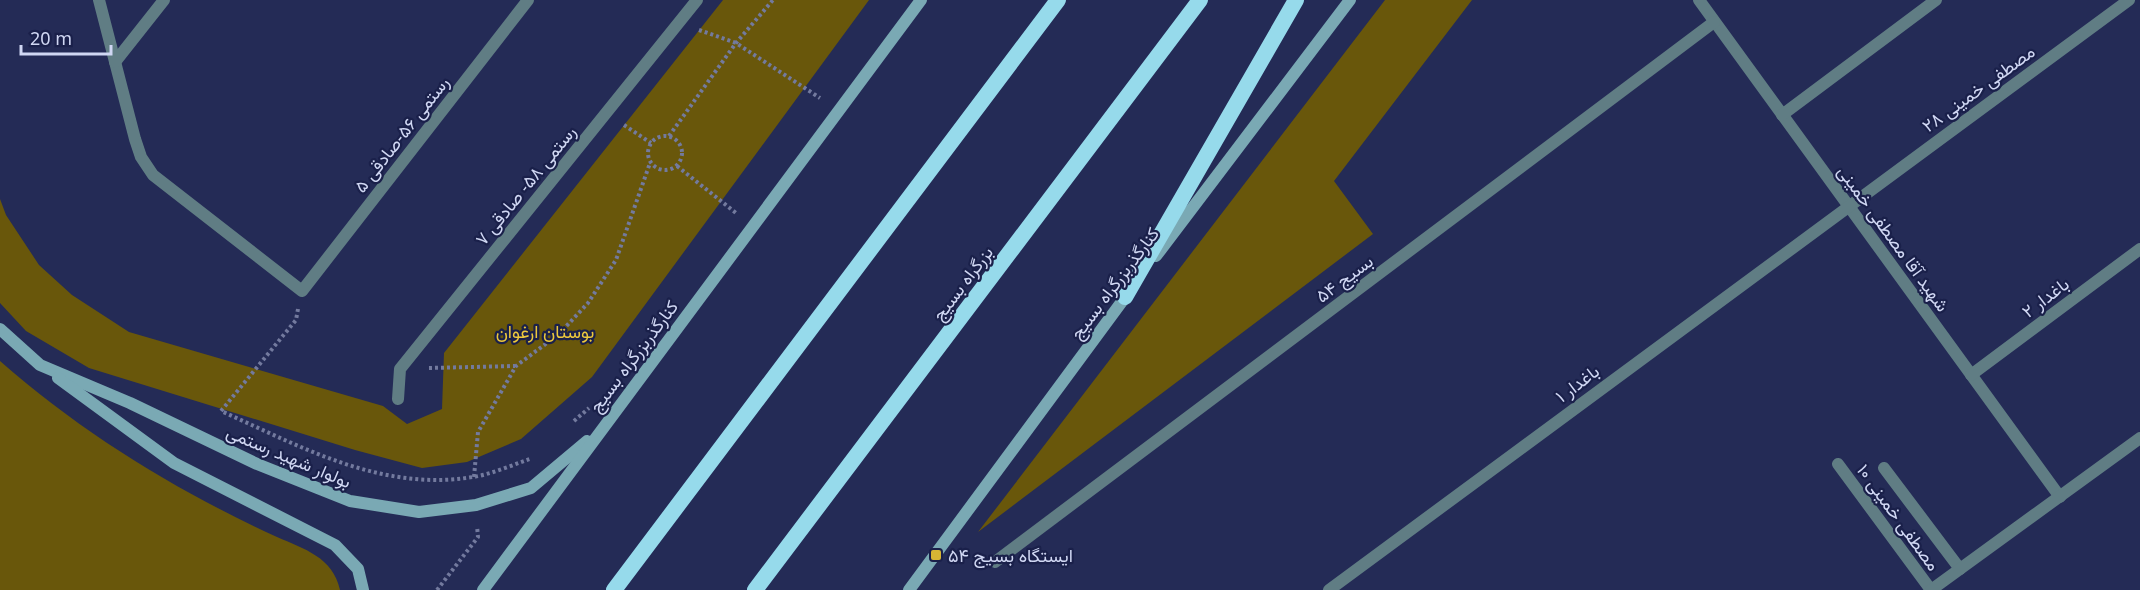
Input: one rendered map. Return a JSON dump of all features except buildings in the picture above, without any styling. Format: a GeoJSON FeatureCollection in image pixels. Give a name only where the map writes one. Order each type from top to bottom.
{"type":"FeatureCollection","features":[{"type":"Feature","properties":{"kind":"highway"},"geometry":{"type":"LineString","coordinates":[[614,590],[1058,0]]}},
{"type":"Feature","properties":{"kind":"highway","name":"بزرگراه بسیج"},"geometry":{"type":"LineString","coordinates":[[755,590],[1200,0]]}},
{"type":"Feature","properties":{"kind":"highway"},"geometry":{"type":"LineString","coordinates":[[1125,297],[1296,0]]}},
{"type":"Feature","properties":{"kind":"main road","name":"کنارگذربزرگراه بسیج"},"geometry":{"type":"LineString","coordinates":[[483,590],[921,0]]}},
{"type":"Feature","properties":{"kind":"main road","name":"کنارگذربزرگراه بسیج"},"geometry":{"type":"LineString","coordinates":[[909,590],[1125,297],[1350,0]]}},
{"type":"Feature","properties":{"kind":"main road","name":"بولوار شهید رستمی"},"geometry":{"type":"LineString","coordinates":[[0,329],[40,365],[130,403],[257,464],[350,501],[419,512],[476,505],[531,488],[603,426]]}},
{"type":"Feature","properties":{"kind":"main road"},"geometry":{"type":"LineString","coordinates":[[40,365],[174,462],[335,545],[358,569],[363,590]]}},
{"type":"Feature","properties":{"kind":"street"},"geometry":{"type":"LineString","coordinates":[[99,0],[135,139],[141,156],[153,175],[302,291]]}},
{"type":"Feature","properties":{"kind":"street"},"geometry":{"type":"LineString","coordinates":[[115,62],[164,0]]}},
{"type":"Feature","properties":{"kind":"street","name":"رستمی ۵۶-صادقی ۵"},"geometry":{"type":"LineString","coordinates":[[302,291],[528,0]]}},
{"type":"Feature","properties":{"kind":"street","name":"رستمی ۵۸- صادقی ۷"},"geometry":{"type":"LineString","coordinates":[[400,369],[697,0]]}},
{"type":"Feature","properties":{"kind":"street","name":"شهید آقا مصطفی خمینی"},"geometry":{"type":"LineString","coordinates":[[1699,0],[2060,497]]}},
{"type":"Feature","properties":{"kind":"street"},"geometry":{"type":"LineString","coordinates":[[1782,115],[1936,0]]}},
{"type":"Feature","properties":{"kind":"street","name":"مصطفی خمینی ۲۸"},"geometry":{"type":"LineString","coordinates":[[1848,206],[2130,0]]}},
{"type":"Feature","properties":{"kind":"street","name":"بسیج ۵۴"},"geometry":{"type":"LineString","coordinates":[[995,562],[1714,22]]}},
{"type":"Feature","properties":{"kind":"street","name":"باغدار ۱"},"geometry":{"type":"LineString","coordinates":[[1329,590],[1848,206]]}},
{"type":"Feature","properties":{"kind":"street","name":"باغدار ۲"},"geometry":{"type":"LineString","coordinates":[[1971,375],[2140,249]]}},
{"type":"Feature","properties":{"kind":"street"},"geometry":{"type":"LineString","coordinates":[[398,399],[400,369]]}},
{"type":"Feature","properties":{"kind":"street"},"geometry":{"type":"LineString","coordinates":[[1931,590],[2140,438]]}},
{"type":"Feature","properties":{"kind":"street","name":"مصطفی خمینی ۱۰"},"geometry":{"type":"LineString","coordinates":[[1838,465],[1931,590]]}},
{"type":"Feature","properties":{"kind":"street"},"geometry":{"type":"LineString","coordinates":[[1884,468],[1960,569]]}},
{"type":"Feature","properties":{"kind":"path"},"geometry":{"type":"LineString","coordinates":[[669,136],[736,43],[773,0]]}},
{"type":"Feature","properties":{"kind":"path"},"geometry":{"type":"LineString","coordinates":[[678,23],[736,43],[820,99]]}},
{"type":"Feature","properties":{"kind":"path"},"geometry":{"type":"LineString","coordinates":[[813,108],[826,90]]}},
{"type":"Feature","properties":{"kind":"path"},"geometry":{"type":"LineString","coordinates":[[606,113],[651,143]]}},
{"type":"Feature","properties":{"kind":"path"},"geometry":{"type":"LineString","coordinates":[[669,136],[677,140],[682,148],[682,158],[678,166],[668,171],[658,170],[650,163],[647,153],[656,138],[669,136]]}},
{"type":"Feature","properties":{"kind":"path"},"geometry":{"type":"LineString","coordinates":[[437,590],[478,537],[474,477],[478,432],[516,366],[559,334],[588,303],[616,260],[650,163]]}},
{"type":"Feature","properties":{"kind":"path"},"geometry":{"type":"LineString","coordinates":[[678,166],[736,213]]}},
{"type":"Feature","properties":{"kind":"path"},"geometry":{"type":"LineString","coordinates":[[729,222],[743,203]]}},
{"type":"Feature","properties":{"kind":"path"},"geometry":{"type":"LineString","coordinates":[[302,291],[297,320],[221,411],[344,466],[414,480],[474,477],[534,458]]}},
{"type":"Feature","properties":{"kind":"path"},"geometry":{"type":"LineString","coordinates":[[400,369],[516,366]]}},
{"type":"Feature","properties":{"kind":"path"},"geometry":{"type":"LineString","coordinates":[[573,422],[597,401]]}},
{"type":"Feature","properties":{"kind":"green space","name":"بوستان ارغوان"},"geometry":{"type":"Polygon","coordinates":[[[723,0],[869,0],[592,377],[521,439],[467,462],[422,468],[355,450],[89,368],[26,331],[0,303],[0,199],[6,215],[39,265],[72,295],[129,332],[383,406],[407,424],[442,409],[444,353],[723,0]]]}},
{"type":"Feature","properties":{"kind":"green space"},"geometry":{"type":"Polygon","coordinates":[[[1385,0],[1472,0],[1334,181],[1373,234],[978,532],[1385,0]]]}},
{"type":"Feature","properties":{"kind":"green space"},"geometry":{"type":"Polygon","coordinates":[[[0,361],[64,413],[132,459],[203,500],[316,556],[331,569],[340,590],[0,590],[0,361]]]}},
{"type":"Feature","properties":{"kind":"place","name":"ایستگاه بسیج ۵۴"},"geometry":{"type":"Point","coordinates":[936,555]}}]}
